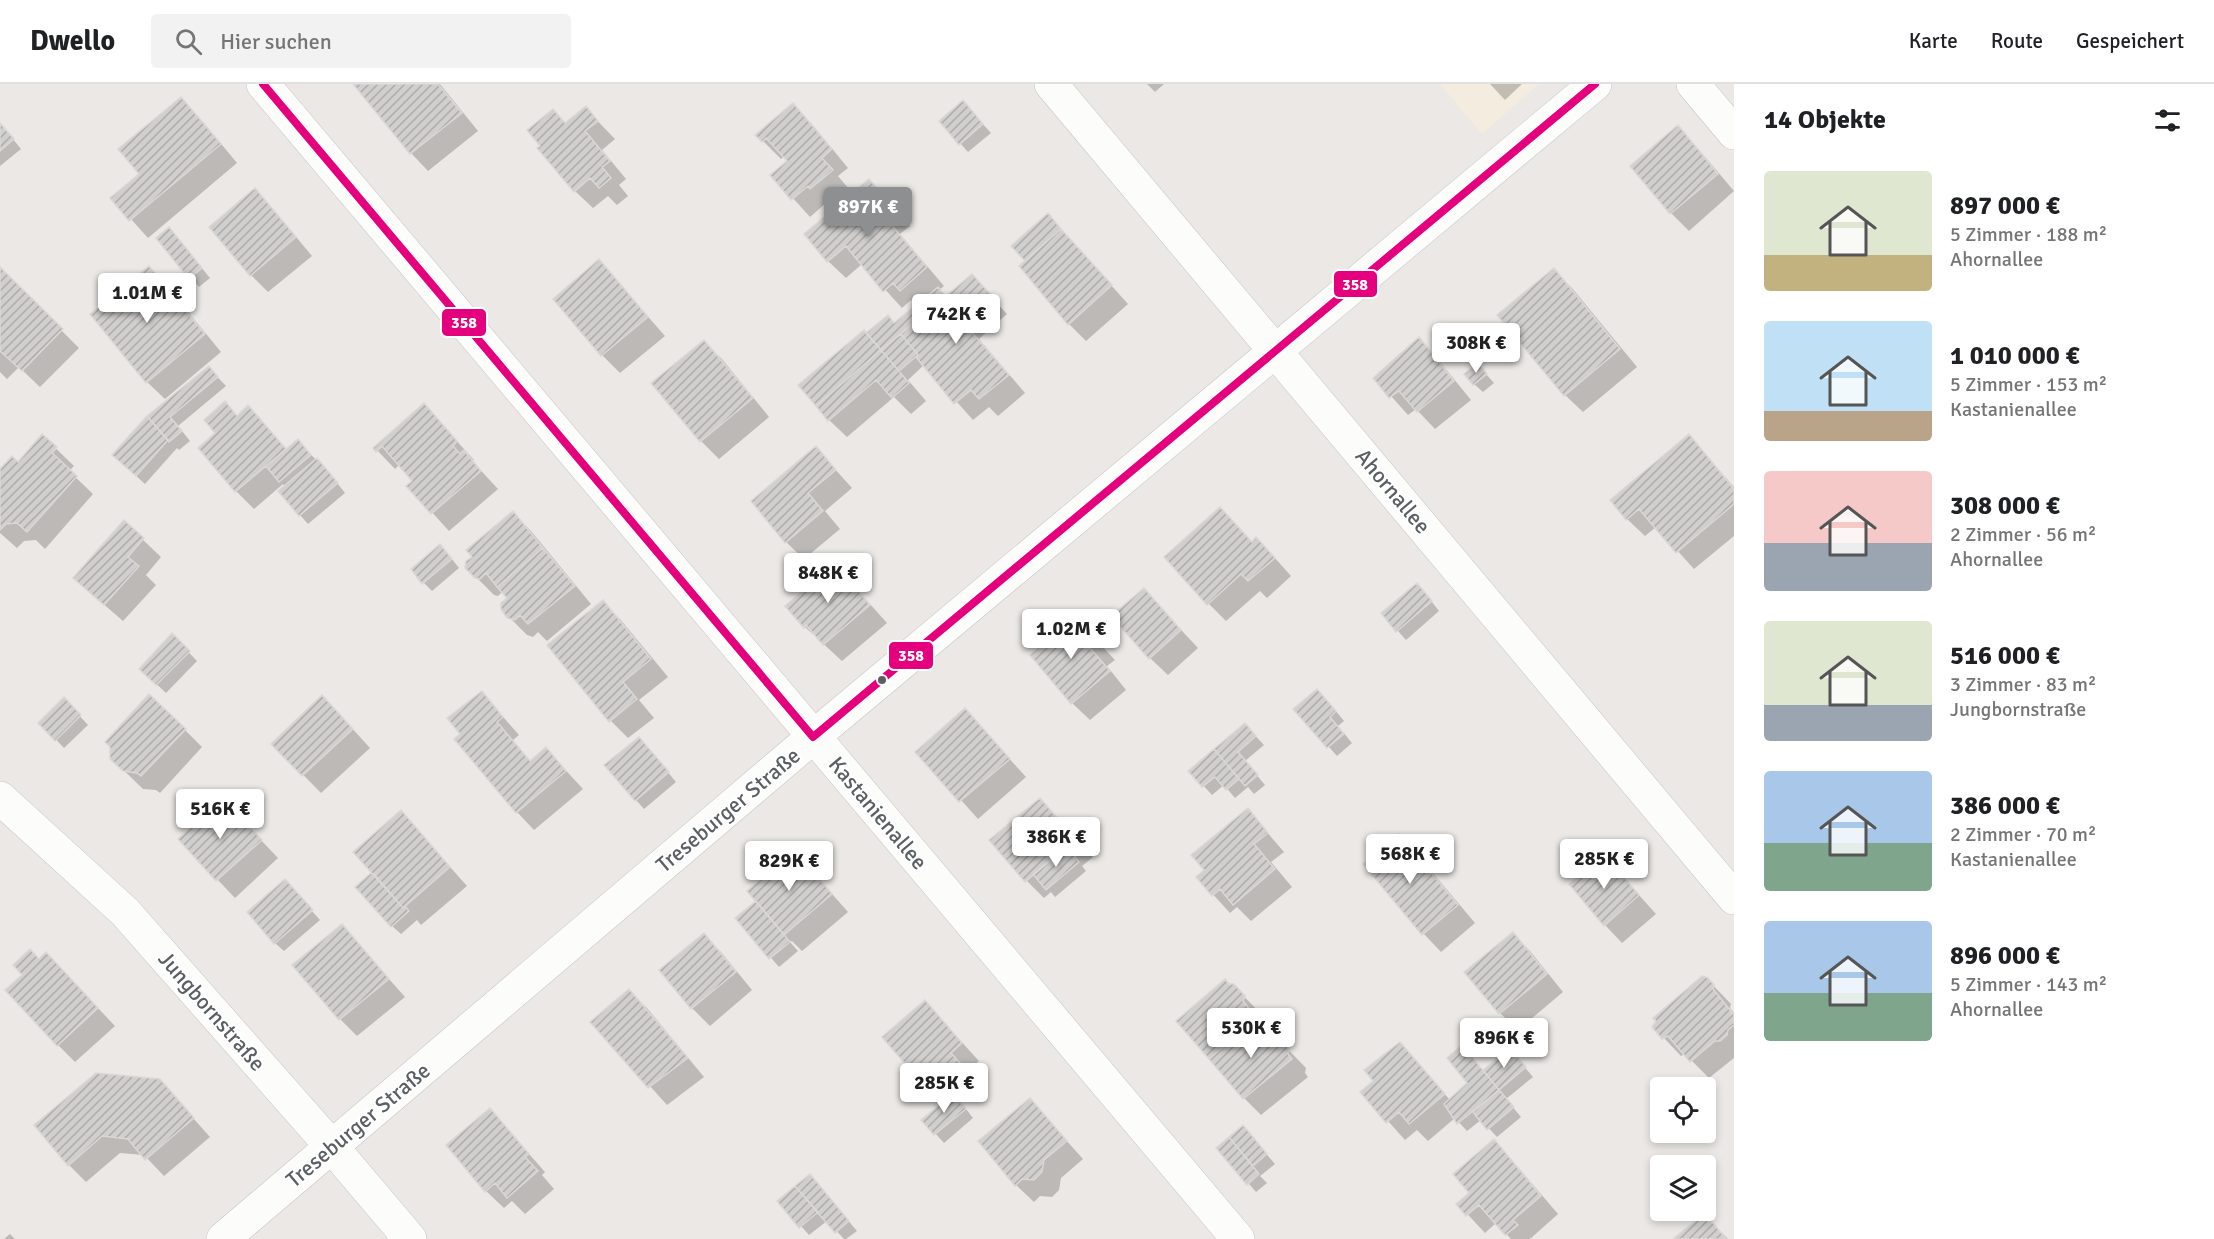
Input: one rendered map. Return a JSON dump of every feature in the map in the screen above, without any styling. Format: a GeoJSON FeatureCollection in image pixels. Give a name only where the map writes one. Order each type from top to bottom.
{"type":"FeatureCollection","features":[{"type":"Feature","properties":{"kind":"street","name":"Kastanienallee"},"geometry":{"type":"LineString","coordinates":[[263,84],[1238,1239]]}},
{"type":"Feature","properties":{"kind":"street","name":"Ahornallee"},"geometry":{"type":"LineString","coordinates":[[1051,84],[1734,898]]}},
{"type":"Feature","properties":{"kind":"street","name":"Treseburger Straße"},"geometry":{"type":"LineString","coordinates":[[223,1239],[813,737],[1595,84]]}},
{"type":"Feature","properties":{"kind":"street"},"geometry":{"type":"LineString","coordinates":[[1693,84],[1734,133]]}},
{"type":"Feature","properties":{"kind":"street","name":"Jungbornstraße"},"geometry":{"type":"LineString","coordinates":[[0,798],[125,912],[410,1239]]}},
{"type":"Feature","properties":{"kind":"shaded area"},"geometry":{"type":"Polygon","coordinates":[[[1440,84],[1539,84],[1482,134],[1440,84]]]}},
{"type":"Feature","properties":{"kind":"building"},"geometry":{"type":"Polygon","coordinates":[[[353,84],[438,84],[462,113],[410,154],[353,84]]]}},
{"type":"Feature","properties":{"kind":"building"},"geometry":{"type":"Polygon","coordinates":[[[181,97],[221,144],[129,221],[110,198],[139,174],[118,149],[181,97]]]}},
{"type":"Feature","properties":{"kind":"building"},"geometry":{"type":"Polygon","coordinates":[[[963,100],[983,124],[959,145],[939,121],[963,100]]]}},
{"type":"Feature","properties":{"kind":"building"},"geometry":{"type":"Polygon","coordinates":[[[793,103],[832,149],[822,158],[833,170],[810,189],[808,186],[791,200],[770,175],[787,161],[766,138],[762,142],[755,135],[793,103]]]}},
{"type":"Feature","properties":{"kind":"building"},"geometry":{"type":"Polygon","coordinates":[[[586,106],[598,121],[585,131],[610,161],[602,167],[611,178],[599,188],[590,178],[574,192],[537,148],[540,146],[527,130],[553,109],[565,123],[586,106]]]}},
{"type":"Feature","properties":{"kind":"building"},"geometry":{"type":"Polygon","coordinates":[[[0,123],[14,139],[0,151],[0,123]]]}},
{"type":"Feature","properties":{"kind":"building"},"geometry":{"type":"Polygon","coordinates":[[[1678,125],[1718,174],[1670,214],[1630,166],[1678,125]]]}},
{"type":"Feature","properties":{"kind":"building"},"geometry":{"type":"Polygon","coordinates":[[[869,179],[893,207],[884,216],[927,267],[900,291],[893,283],[883,292],[846,246],[827,262],[804,234],[869,179]]]}},
{"type":"Feature","properties":{"kind":"building"},"geometry":{"type":"Polygon","coordinates":[[[255,188],[296,237],[250,276],[209,227],[255,188]]]}},
{"type":"Feature","properties":{"kind":"building"},"geometry":{"type":"Polygon","coordinates":[[[1048,213],[1061,229],[1025,261],[1011,246],[1048,213]]]}},
{"type":"Feature","properties":{"kind":"building"},"geometry":{"type":"Polygon","coordinates":[[[169,227],[202,268],[189,279],[156,238],[169,227]]]}},
{"type":"Feature","properties":{"kind":"building"},"geometry":{"type":"Polygon","coordinates":[[[1061,229],[1112,285],[1068,325],[1019,266],[1061,229]]]}},
{"type":"Feature","properties":{"kind":"building"},"geometry":{"type":"Polygon","coordinates":[[[599,259],[648,317],[601,356],[553,299],[599,259]]]}},
{"type":"Feature","properties":{"kind":"building"},"geometry":{"type":"Polygon","coordinates":[[[149,266],[205,334],[146,383],[90,314],[149,266]]]}},
{"type":"Feature","properties":{"kind":"building"},"geometry":{"type":"Polygon","coordinates":[[[0,267],[63,329],[22,371],[0,351],[0,267]]]}},
{"type":"Feature","properties":{"kind":"building"},"geometry":{"type":"Polygon","coordinates":[[[1554,268],[1620,349],[1564,396],[1497,315],[1554,268]]]}},
{"type":"Feature","properties":{"kind":"building"},"geometry":{"type":"Polygon","coordinates":[[[972,274],[991,295],[962,321],[1009,375],[979,399],[971,390],[954,404],[916,357],[918,355],[901,334],[972,274]]]}},
{"type":"Feature","properties":{"kind":"building"},"geometry":{"type":"Polygon","coordinates":[[[938,287],[945,296],[881,350],[866,333],[888,315],[894,323],[938,287]]]}},
{"type":"Feature","properties":{"kind":"building"},"geometry":{"type":"Polygon","coordinates":[[[864,330],[881,350],[816,406],[798,385],[864,330]]]}},
{"type":"Feature","properties":{"kind":"building"},"geometry":{"type":"Polygon","coordinates":[[[901,334],[918,355],[899,371],[881,350],[901,334]]]}},
{"type":"Feature","properties":{"kind":"building"},"geometry":{"type":"Polygon","coordinates":[[[1419,337],[1454,381],[1417,412],[1399,391],[1389,398],[1373,378],[1419,337]]]}},
{"type":"Feature","properties":{"kind":"building"},"geometry":{"type":"Polygon","coordinates":[[[704,340],[753,398],[700,442],[651,383],[704,340]]]}},
{"type":"Feature","properties":{"kind":"building"},"geometry":{"type":"Polygon","coordinates":[[[881,350],[909,383],[892,398],[876,380],[828,421],[816,406],[881,350]]]}},
{"type":"Feature","properties":{"kind":"building"},"geometry":{"type":"Polygon","coordinates":[[[1478,363],[1487,374],[1473,385],[1464,374],[1478,363]]]}},
{"type":"Feature","properties":{"kind":"building"},"geometry":{"type":"Polygon","coordinates":[[[209,366],[218,377],[170,417],[182,431],[169,442],[147,416],[209,366]]]}},
{"type":"Feature","properties":{"kind":"building"},"geometry":{"type":"Polygon","coordinates":[[[225,401],[237,416],[248,405],[286,449],[235,492],[198,448],[215,433],[204,420],[225,401]]]}},
{"type":"Feature","properties":{"kind":"building"},"geometry":{"type":"Polygon","coordinates":[[[424,403],[457,441],[453,446],[460,454],[464,450],[481,471],[431,514],[406,486],[412,481],[382,446],[376,452],[373,448],[424,403]]]}},
{"type":"Feature","properties":{"kind":"building"},"geometry":{"type":"Polygon","coordinates":[[[147,416],[168,440],[136,476],[112,455],[147,416]]]}},
{"type":"Feature","properties":{"kind":"building"},"geometry":{"type":"Polygon","coordinates":[[[42,434],[57,447],[52,453],[77,476],[27,532],[17,523],[6,524],[0,530],[0,469],[12,456],[18,462],[42,434]]]}},
{"type":"Feature","properties":{"kind":"building"},"geometry":{"type":"Polygon","coordinates":[[[1689,434],[1734,489],[1734,504],[1676,553],[1639,509],[1626,520],[1610,500],[1689,434]]]}},
{"type":"Feature","properties":{"kind":"building"},"geometry":{"type":"Polygon","coordinates":[[[298,439],[311,455],[279,482],[266,466],[298,439]]]}},
{"type":"Feature","properties":{"kind":"building"},"geometry":{"type":"Polygon","coordinates":[[[816,446],[836,470],[808,493],[823,511],[785,543],[751,501],[816,446]]]}},
{"type":"Feature","properties":{"kind":"building"},"geometry":{"type":"Polygon","coordinates":[[[317,458],[338,483],[299,516],[278,491],[317,458]]]}},
{"type":"Feature","properties":{"kind":"building"},"geometry":{"type":"Polygon","coordinates":[[[1220,507],[1252,542],[1256,537],[1275,558],[1248,581],[1241,574],[1207,605],[1164,557],[1220,507]]]}},
{"type":"Feature","properties":{"kind":"building"},"geometry":{"type":"Polygon","coordinates":[[[513,511],[543,548],[497,587],[486,573],[480,579],[475,578],[465,568],[466,561],[472,557],[466,550],[513,511]]]}},
{"type":"Feature","properties":{"kind":"building"},"geometry":{"type":"Polygon","coordinates":[[[124,520],[144,538],[128,557],[139,566],[104,605],[73,578],[124,520]]]}},
{"type":"Feature","properties":{"kind":"building"},"geometry":{"type":"Polygon","coordinates":[[[440,544],[452,559],[422,584],[411,569],[440,544]]]}},
{"type":"Feature","properties":{"kind":"building"},"geometry":{"type":"Polygon","coordinates":[[[543,548],[575,586],[528,624],[520,615],[515,620],[507,618],[501,609],[501,603],[507,598],[497,587],[543,548]]]}},
{"type":"Feature","properties":{"kind":"building"},"geometry":{"type":"Polygon","coordinates":[[[835,563],[870,605],[823,645],[785,606],[835,563]]]}},
{"type":"Feature","properties":{"kind":"building"},"geometry":{"type":"Polygon","coordinates":[[[1417,583],[1432,601],[1396,632],[1381,613],[1417,583]]]}},
{"type":"Feature","properties":{"kind":"building"},"geometry":{"type":"Polygon","coordinates":[[[1144,588],[1181,630],[1149,659],[1111,616],[1144,588]]]}},
{"type":"Feature","properties":{"kind":"building"},"geometry":{"type":"Polygon","coordinates":[[[603,600],[651,659],[623,682],[637,699],[609,722],[547,645],[603,600]]]}},
{"type":"Feature","properties":{"kind":"building"},"geometry":{"type":"Polygon","coordinates":[[[1075,615],[1099,642],[1090,648],[1110,671],[1071,704],[1030,655],[1075,615]]]}},
{"type":"Feature","properties":{"kind":"building"},"geometry":{"type":"Polygon","coordinates":[[[172,633],[190,651],[156,685],[139,669],[172,633]]]}},
{"type":"Feature","properties":{"kind":"building"},"geometry":{"type":"Polygon","coordinates":[[[1317,689],[1336,711],[1330,717],[1344,734],[1327,748],[1293,709],[1317,689]]]}},
{"type":"Feature","properties":{"kind":"building"},"geometry":{"type":"Polygon","coordinates":[[[482,691],[503,717],[497,722],[530,761],[546,747],[566,771],[516,813],[454,739],[460,734],[447,718],[482,691]]]}},
{"type":"Feature","properties":{"kind":"building"},"geometry":{"type":"Polygon","coordinates":[[[149,694],[186,729],[141,776],[137,773],[123,771],[110,759],[110,747],[105,742],[149,694]]]}},
{"type":"Feature","properties":{"kind":"building"},"geometry":{"type":"Polygon","coordinates":[[[322,695],[353,729],[302,776],[271,744],[322,695]]]}},
{"type":"Feature","properties":{"kind":"building"},"geometry":{"type":"Polygon","coordinates":[[[64,697],[81,715],[55,741],[38,723],[64,697]]]}},
{"type":"Feature","properties":{"kind":"building"},"geometry":{"type":"Polygon","coordinates":[[[965,708],[1010,759],[959,802],[915,752],[965,708]]]}},
{"type":"Feature","properties":{"kind":"building"},"geometry":{"type":"Polygon","coordinates":[[[1245,723],[1256,736],[1238,752],[1258,775],[1245,786],[1214,749],[1245,723]]]}},
{"type":"Feature","properties":{"kind":"building"},"geometry":{"type":"Polygon","coordinates":[[[639,737],[669,772],[635,801],[604,765],[639,737]]]}},
{"type":"Feature","properties":{"kind":"building"},"geometry":{"type":"Polygon","coordinates":[[[1214,749],[1239,779],[1226,790],[1215,777],[1202,787],[1188,771],[1214,749]]]}},
{"type":"Feature","properties":{"kind":"building"},"geometry":{"type":"Polygon","coordinates":[[[1040,798],[1059,820],[1071,819],[1079,827],[1075,840],[1025,882],[989,840],[1040,798]]]}},
{"type":"Feature","properties":{"kind":"building"},"geometry":{"type":"Polygon","coordinates":[[[223,799],[262,840],[216,881],[178,839],[223,799]]]}},
{"type":"Feature","properties":{"kind":"building"},"geometry":{"type":"Polygon","coordinates":[[[1248,808],[1268,833],[1254,844],[1275,869],[1233,905],[1220,889],[1212,896],[1196,877],[1204,870],[1191,855],[1248,808]]]}},
{"type":"Feature","properties":{"kind":"building"},"geometry":{"type":"Polygon","coordinates":[[[401,810],[450,867],[403,908],[353,852],[401,810]]]}},
{"type":"Feature","properties":{"kind":"building"},"geometry":{"type":"Polygon","coordinates":[[[1399,834],[1458,905],[1422,935],[1363,864],[1399,834]]]}},
{"type":"Feature","properties":{"kind":"building"},"geometry":{"type":"Polygon","coordinates":[[[1067,846],[1079,862],[1046,890],[1033,874],[1067,846]]]}},
{"type":"Feature","properties":{"kind":"building"},"geometry":{"type":"Polygon","coordinates":[[[795,850],[832,894],[784,935],[747,891],[795,850]]]}},
{"type":"Feature","properties":{"kind":"building"},"geometry":{"type":"Polygon","coordinates":[[[1604,854],[1639,895],[1604,926],[1569,884],[1604,854]]]}},
{"type":"Feature","properties":{"kind":"building"},"geometry":{"type":"Polygon","coordinates":[[[371,873],[403,908],[405,906],[409,911],[391,927],[355,887],[371,873]]]}},
{"type":"Feature","properties":{"kind":"building"},"geometry":{"type":"Polygon","coordinates":[[[285,879],[313,910],[274,944],[247,912],[285,879]]]}},
{"type":"Feature","properties":{"kind":"building"},"geometry":{"type":"Polygon","coordinates":[[[756,901],[790,942],[769,959],[735,918],[756,901]]]}},
{"type":"Feature","properties":{"kind":"building"},"geometry":{"type":"Polygon","coordinates":[[[342,924],[389,979],[339,1020],[292,965],[342,924]]]}},
{"type":"Feature","properties":{"kind":"building"},"geometry":{"type":"Polygon","coordinates":[[[1513,932],[1547,974],[1499,1014],[1464,972],[1513,932]]]}},
{"type":"Feature","properties":{"kind":"building"},"geometry":{"type":"Polygon","coordinates":[[[704,933],[736,972],[691,1009],[659,970],[704,933]]]}},
{"type":"Feature","properties":{"kind":"building"},"geometry":{"type":"Polygon","coordinates":[[[30,949],[39,959],[46,952],[98,1008],[57,1046],[5,990],[22,975],[13,965],[30,949]]]}},
{"type":"Feature","properties":{"kind":"building"},"geometry":{"type":"Polygon","coordinates":[[[1702,976],[1708,978],[1714,985],[1713,989],[1734,1015],[1734,1025],[1720,1041],[1715,1041],[1690,1062],[1668,1036],[1662,1039],[1652,1027],[1656,1021],[1653,1018],[1702,976]]]}},
{"type":"Feature","properties":{"kind":"building"},"geometry":{"type":"Polygon","coordinates":[[[1225,979],[1229,984],[1234,984],[1245,996],[1243,1001],[1258,1019],[1209,1059],[1176,1021],[1225,979]]]}},
{"type":"Feature","properties":{"kind":"building"},"geometry":{"type":"Polygon","coordinates":[[[629,989],[688,1058],[648,1088],[590,1022],[629,989]]]}},
{"type":"Feature","properties":{"kind":"building"},"geometry":{"type":"Polygon","coordinates":[[[925,1000],[962,1043],[951,1053],[960,1063],[940,1080],[931,1069],[919,1080],[882,1037],[925,1000]]]}},
{"type":"Feature","properties":{"kind":"building"},"geometry":{"type":"Polygon","coordinates":[[[1258,1019],[1270,1035],[1277,1035],[1289,1049],[1288,1054],[1292,1059],[1243,1099],[1209,1059],[1258,1019]]]}},
{"type":"Feature","properties":{"kind":"building"},"geometry":{"type":"Polygon","coordinates":[[[1400,1042],[1445,1094],[1409,1124],[1399,1112],[1386,1123],[1360,1092],[1373,1081],[1364,1070],[1400,1042]]]}},
{"type":"Feature","properties":{"kind":"building"},"geometry":{"type":"Polygon","coordinates":[[[1462,1045],[1499,1090],[1457,1124],[1444,1104],[1467,1083],[1447,1058],[1462,1045]]]}},
{"type":"Feature","properties":{"kind":"building"},"geometry":{"type":"Polygon","coordinates":[[[1510,1048],[1526,1067],[1499,1090],[1483,1070],[1510,1048]]]}},
{"type":"Feature","properties":{"kind":"building"},"geometry":{"type":"Polygon","coordinates":[[[96,1073],[160,1079],[194,1118],[145,1160],[128,1139],[102,1136],[68,1166],[34,1125],[96,1073]]]}},
{"type":"Feature","properties":{"kind":"building"},"geometry":{"type":"Polygon","coordinates":[[[1499,1090],[1514,1107],[1487,1130],[1473,1112],[1499,1090]]]}},
{"type":"Feature","properties":{"kind":"building"},"geometry":{"type":"Polygon","coordinates":[[[953,1094],[966,1109],[934,1135],[921,1120],[953,1094]]]}},
{"type":"Feature","properties":{"kind":"building"},"geometry":{"type":"Polygon","coordinates":[[[1030,1098],[1067,1141],[1044,1160],[1042,1172],[1034,1180],[1022,1179],[1015,1186],[978,1141],[1030,1098]]]}},
{"type":"Feature","properties":{"kind":"building"},"geometry":{"type":"Polygon","coordinates":[[[490,1108],[529,1154],[525,1157],[538,1171],[507,1198],[495,1183],[485,1192],[446,1145],[490,1108]]]}},
{"type":"Feature","properties":{"kind":"building"},"geometry":{"type":"Polygon","coordinates":[[[1243,1125],[1267,1154],[1253,1166],[1229,1137],[1243,1125]]]}},
{"type":"Feature","properties":{"kind":"building"},"geometry":{"type":"Polygon","coordinates":[[[1229,1137],[1259,1174],[1247,1185],[1216,1148],[1229,1137]]]}},
{"type":"Feature","properties":{"kind":"building"},"geometry":{"type":"Polygon","coordinates":[[[1494,1139],[1541,1196],[1513,1220],[1518,1225],[1505,1235],[1479,1205],[1466,1216],[1456,1204],[1469,1193],[1453,1174],[1494,1139]]]}},
{"type":"Feature","properties":{"kind":"building"},"geometry":{"type":"Polygon","coordinates":[[[810,1174],[849,1221],[835,1233],[795,1186],[810,1174]]]}},
{"type":"Feature","properties":{"kind":"building"},"geometry":{"type":"Polygon","coordinates":[[[795,1186],[818,1212],[799,1228],[777,1201],[795,1186]]]}},
{"type":"Feature","properties":{"kind":"building"},"geometry":{"type":"Polygon","coordinates":[[[1695,1221],[1711,1221],[1726,1239],[1673,1239],[1695,1221]]]}},
{"type":"Feature","properties":{"kind":"transit line","name":"358"},"geometry":{"type":"LineString","coordinates":[[263,84],[813,737],[1595,84]]}}]}
